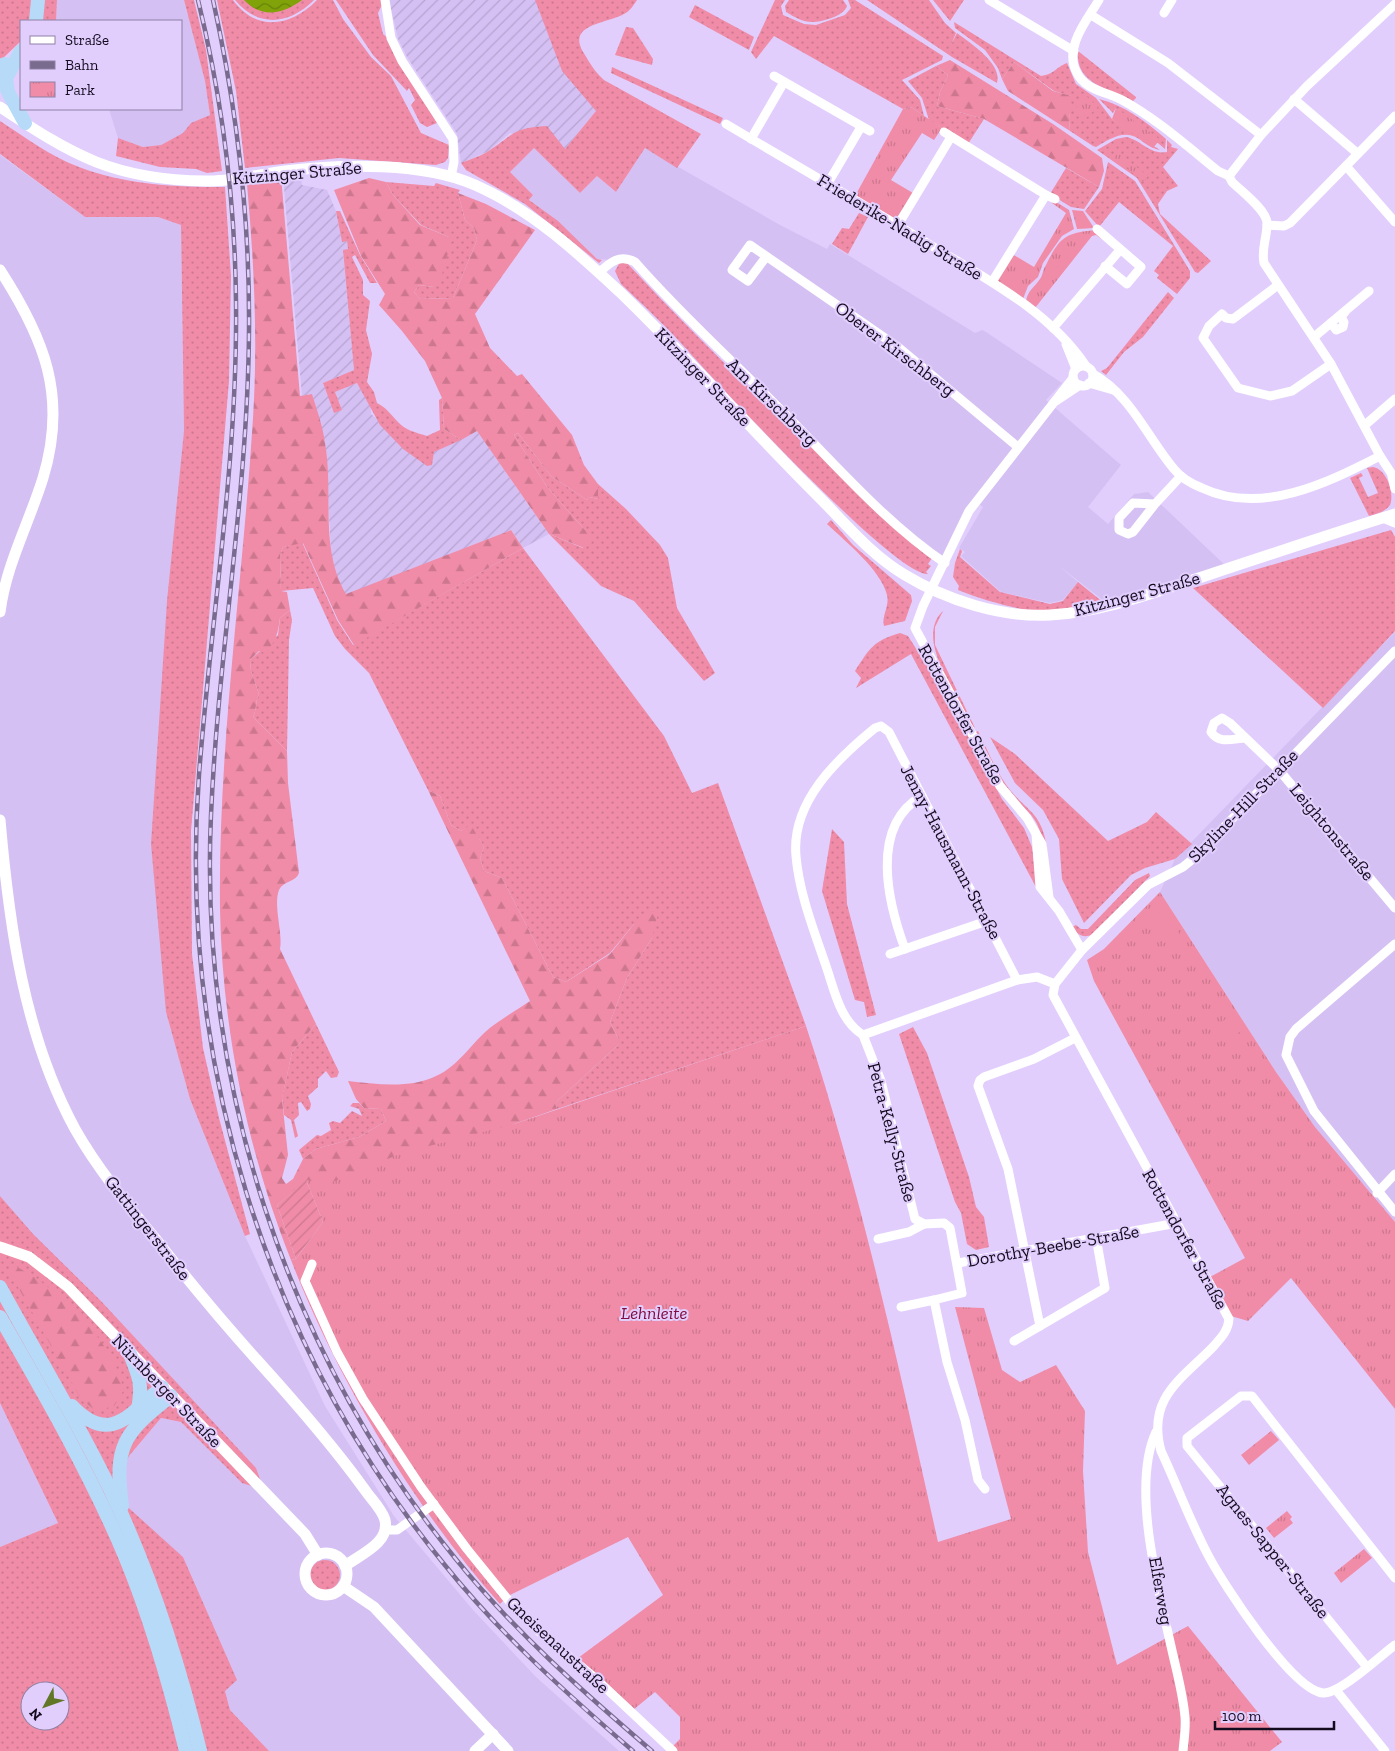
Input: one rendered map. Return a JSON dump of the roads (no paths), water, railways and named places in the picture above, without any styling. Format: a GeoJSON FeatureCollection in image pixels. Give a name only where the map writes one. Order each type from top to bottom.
{"type":"FeatureCollection","features":[{"type":"Feature","properties":{"kind":"highway"},"geometry":{"type":"LineString","coordinates":[[36,20],[38,0]]}},
{"type":"Feature","properties":{"kind":"highway"},"geometry":{"type":"LineString","coordinates":[[2,73],[20,47]]}},
{"type":"Feature","properties":{"kind":"highway"},"geometry":{"type":"LineString","coordinates":[[2,73],[20,52]]}},
{"type":"Feature","properties":{"kind":"highway"},"geometry":{"type":"LineString","coordinates":[[2,73],[8,92],[25,123]]}},
{"type":"Feature","properties":{"kind":"highway"},"geometry":{"type":"LineString","coordinates":[[0,1287],[96,1460],[124,1522],[168,1634],[200,1751]]}},
{"type":"Feature","properties":{"kind":"highway"},"geometry":{"type":"LineString","coordinates":[[0,1317],[76,1452],[124,1554],[156,1639],[186,1751]]}},
{"type":"Feature","properties":{"kind":"highway"},"geometry":{"type":"LineString","coordinates":[[130,1354],[141,1384],[138,1408]]}},
{"type":"Feature","properties":{"kind":"highway"},"geometry":{"type":"LineString","coordinates":[[60,1393],[85,1419],[99,1426],[114,1425],[124,1420],[138,1408],[166,1392]]}},
{"type":"Feature","properties":{"kind":"highway"},"geometry":{"type":"LineString","coordinates":[[124,1522],[119,1472],[124,1443],[135,1426],[166,1392]]}},
{"type":"Feature","properties":{"kind":"street"},"geometry":{"type":"LineString","coordinates":[[385,0],[391,38],[402,61],[453,139],[454,162],[451,178]]}},
{"type":"Feature","properties":{"kind":"street"},"geometry":{"type":"LineString","coordinates":[[989,0],[1074,51]]}},
{"type":"Feature","properties":{"kind":"street"},"geometry":{"type":"LineString","coordinates":[[1099,0],[1076,40],[1074,51],[1076,73],[1088,86],[1134,107],[1157,122],[1218,171],[1230,174]]}},
{"type":"Feature","properties":{"kind":"street"},"geometry":{"type":"LineString","coordinates":[[1164,13],[1172,0]]}},
{"type":"Feature","properties":{"kind":"street"},"geometry":{"type":"LineString","coordinates":[[1230,174],[1261,135],[1294,100],[1335,58],[1395,4]]}},
{"type":"Feature","properties":{"kind":"street"},"geometry":{"type":"LineString","coordinates":[[1091,15],[1168,63],[1261,135]]}},
{"type":"Feature","properties":{"kind":"street"},"geometry":{"type":"LineString","coordinates":[[774,76],[866,129],[828,183]]}},
{"type":"Feature","properties":{"kind":"street"},"geometry":{"type":"LineString","coordinates":[[751,139],[784,82]]}},
{"type":"Feature","properties":{"kind":"street"},"geometry":{"type":"LineString","coordinates":[[1294,100],[1357,153]]}},
{"type":"Feature","properties":{"kind":"street","name":"Kitzinger Straße"},"geometry":{"type":"LineString","coordinates":[[0,107],[69,151],[107,167],[157,178],[210,181],[282,171],[361,166],[413,171],[451,178],[493,194],[557,235],[599,273],[646,318],[865,543],[899,571],[933,589],[978,605],[1014,614],[1052,615],[1084,611],[1145,595],[1395,514]]}},
{"type":"Feature","properties":{"kind":"street"},"geometry":{"type":"LineString","coordinates":[[1267,224],[1284,226],[1290,223],[1357,153],[1393,122]]}},
{"type":"Feature","properties":{"kind":"street","name":"Friederike-Nadig Straße"},"geometry":{"type":"LineString","coordinates":[[726,124],[992,282],[1053,328],[1076,351],[1086,366],[1087,381]]}},
{"type":"Feature","properties":{"kind":"street"},"geometry":{"type":"LineString","coordinates":[[898,225],[947,135],[1055,199]]}},
{"type":"Feature","properties":{"kind":"street"},"geometry":{"type":"LineString","coordinates":[[1346,166],[1395,222]]}},
{"type":"Feature","properties":{"kind":"street"},"geometry":{"type":"LineString","coordinates":[[1230,174],[1232,182],[1262,212],[1267,224],[1262,250],[1264,263],[1331,364],[1393,478],[1395,489]]}},
{"type":"Feature","properties":{"kind":"street"},"geometry":{"type":"LineString","coordinates":[[992,282],[1046,195]]}},
{"type":"Feature","properties":{"kind":"street"},"geometry":{"type":"LineString","coordinates":[[1097,229],[1118,245],[1120,250],[1141,267],[1127,284],[1106,266]]}},
{"type":"Feature","properties":{"kind":"street"},"geometry":{"type":"LineString","coordinates":[[1053,328],[1120,250]]}},
{"type":"Feature","properties":{"kind":"street","name":"Oberer Kirschberg"},"geometry":{"type":"LineString","coordinates":[[766,257],[879,333],[1018,447]]}},
{"type":"Feature","properties":{"kind":"street","name":"Am Kirschberg"},"geometry":{"type":"LineString","coordinates":[[599,273],[620,258],[628,258],[635,262],[675,309],[851,480],[911,537],[945,563]]}},
{"type":"Feature","properties":{"kind":"street"},"geometry":{"type":"LineString","coordinates":[[0,270],[36,331],[52,386],[53,419],[51,442],[43,477],[8,575],[0,612]]}},
{"type":"Feature","properties":{"kind":"street"},"geometry":{"type":"LineString","coordinates":[[1278,285],[1233,319],[1226,318],[1222,314],[1209,326],[1203,338],[1208,347],[1238,388],[1270,396],[1292,391],[1331,364]]}},
{"type":"Feature","properties":{"kind":"street"},"geometry":{"type":"LineString","coordinates":[[1314,337],[1368,291]]}},
{"type":"Feature","properties":{"kind":"street","name":"Friederike-Nadig Straße"},"geometry":{"type":"LineString","coordinates":[[1066,341],[1074,373]]}},
{"type":"Feature","properties":{"kind":"street"},"geometry":{"type":"LineString","coordinates":[[933,589],[969,511],[1074,373],[1086,366]]}},
{"type":"Feature","properties":{"kind":"street"},"geometry":{"type":"LineString","coordinates":[[1074,373],[1087,381],[1116,391],[1181,476],[1196,486],[1223,496],[1276,497],[1331,480],[1380,456]]}},
{"type":"Feature","properties":{"kind":"street"},"geometry":{"type":"LineString","coordinates":[[1053,402],[1087,381]]}},
{"type":"Feature","properties":{"kind":"street"},"geometry":{"type":"LineString","coordinates":[[1365,425],[1395,399]]}},
{"type":"Feature","properties":{"kind":"street"},"geometry":{"type":"LineString","coordinates":[[1155,504],[1181,476]]}},
{"type":"Feature","properties":{"kind":"street"},"geometry":{"type":"LineString","coordinates":[[1383,518],[1395,523]]}},
{"type":"Feature","properties":{"kind":"street","name":"Rottendorfer Straße"},"geometry":{"type":"LineString","coordinates":[[933,589],[918,617],[915,628],[1000,786],[1028,818],[1036,832],[1042,844],[1049,897],[1082,950]]}},
{"type":"Feature","properties":{"kind":"street","name":"Skyline-Hill-Straße"},"geometry":{"type":"LineString","coordinates":[[1082,950],[1148,885],[1160,877],[1183,867],[1194,858],[1395,651]]}},
{"type":"Feature","properties":{"kind":"street","name":"Jenny-Hausmann-Straße"},"geometry":{"type":"LineString","coordinates":[[863,1035],[847,1021],[840,1006],[811,922],[796,855],[796,834],[801,817],[822,780],[846,752],[875,728],[881,726],[889,732],[1017,980]]}},
{"type":"Feature","properties":{"kind":"street","name":"Leightonstraße"},"geometry":{"type":"LineString","coordinates":[[1245,738],[1279,770],[1395,908]]}},
{"type":"Feature","properties":{"kind":"street"},"geometry":{"type":"LineString","coordinates":[[905,949],[896,925],[887,885],[889,840],[900,813],[909,803],[922,796]]}},
{"type":"Feature","properties":{"kind":"street","name":"Gattingerstraße"},"geometry":{"type":"LineString","coordinates":[[0,820],[4,875],[26,994],[45,1061],[76,1130],[117,1191],[214,1312],[304,1411],[345,1462],[384,1516],[386,1530]]}},
{"type":"Feature","properties":{"kind":"street"},"geometry":{"type":"LineString","coordinates":[[890,954],[988,922]]}},
{"type":"Feature","properties":{"kind":"street"},"geometry":{"type":"LineString","coordinates":[[1395,944],[1308,1019],[1290,1037],[1286,1055],[1320,1121],[1395,1212]]}},
{"type":"Feature","properties":{"kind":"street"},"geometry":{"type":"LineString","coordinates":[[863,1035],[1017,980],[1038,977],[1055,984],[1082,950]]}},
{"type":"Feature","properties":{"kind":"street","name":"Rottendorfer Straße"},"geometry":{"type":"LineString","coordinates":[[1055,984],[1053,995],[1075,1038],[1230,1319],[1224,1335],[1177,1382],[1165,1399],[1158,1414],[1156,1432],[1161,1451],[1208,1554],[1230,1592],[1298,1679],[1323,1693],[1336,1690]]}},
{"type":"Feature","properties":{"kind":"street","name":"Petra-Kelly-Straße"},"geometry":{"type":"LineString","coordinates":[[863,1035],[881,1082],[915,1219],[924,1224]]}},
{"type":"Feature","properties":{"kind":"street"},"geometry":{"type":"LineString","coordinates":[[1040,1326],[1008,1168],[978,1086],[984,1076],[1034,1059],[1075,1038]]}},
{"type":"Feature","properties":{"kind":"street"},"geometry":{"type":"LineString","coordinates":[[1378,1193],[1395,1174]]}},
{"type":"Feature","properties":{"kind":"street","name":"Dorothy-Beebe-Straße"},"geometry":{"type":"LineString","coordinates":[[958,1263],[1177,1223]]}},
{"type":"Feature","properties":{"kind":"street","name":"Petra-Kelly-Straße"},"geometry":{"type":"LineString","coordinates":[[878,1239],[909,1232],[924,1224],[947,1224],[950,1228],[958,1263]]}},
{"type":"Feature","properties":{"kind":"street"},"geometry":{"type":"LineString","coordinates":[[1014,1341],[1105,1288],[1096,1237]]}},
{"type":"Feature","properties":{"kind":"street","name":"Nürnberger Straße"},"geometry":{"type":"LineString","coordinates":[[2,1247],[29,1257],[46,1268],[68,1287],[166,1392],[305,1534],[318,1555]]}},
{"type":"Feature","properties":{"kind":"street"},"geometry":{"type":"LineString","coordinates":[[901,1307],[962,1293],[958,1263]]}},
{"type":"Feature","properties":{"kind":"street","name":"Gneisenaustraße"},"geometry":{"type":"LineString","coordinates":[[312,1264],[304,1281],[337,1352],[392,1444],[434,1504],[509,1601],[529,1622],[673,1751]]}},
{"type":"Feature","properties":{"kind":"street"},"geometry":{"type":"LineString","coordinates":[[934,1300],[947,1362],[965,1420],[978,1480],[985,1489]]}},
{"type":"Feature","properties":{"kind":"street","name":"Agnes-Sapper-Straße"},"geometry":{"type":"LineString","coordinates":[[1366,1666],[1187,1446],[1186,1442],[1189,1436],[1241,1396],[1252,1396],[1395,1578]]}},
{"type":"Feature","properties":{"kind":"street","name":"Elferweg"},"geometry":{"type":"LineString","coordinates":[[1156,1432],[1149,1448],[1147,1464],[1147,1509],[1156,1567],[1181,1689],[1185,1716],[1183,1751]]}},
{"type":"Feature","properties":{"kind":"street"},"geometry":{"type":"LineString","coordinates":[[345,1566],[383,1539],[386,1530],[397,1530],[434,1504]]}},
{"type":"Feature","properties":{"kind":"street"},"geometry":{"type":"LineString","coordinates":[[318,1555],[336,1556],[345,1566],[346,1579],[343,1586],[329,1595],[317,1594],[307,1584],[305,1570],[308,1564],[318,1555]]}},
{"type":"Feature","properties":{"kind":"street"},"geometry":{"type":"LineString","coordinates":[[343,1586],[374,1607],[508,1751]]}},
{"type":"Feature","properties":{"kind":"street"},"geometry":{"type":"LineString","coordinates":[[1385,1751],[1336,1690],[1395,1645]]}},
{"type":"Feature","properties":{"kind":"street"},"geometry":{"type":"LineString","coordinates":[[475,1751],[493,1734]]}},
{"type":"Feature","properties":{"kind":"water"},"geometry":{"type":"Polygon","coordinates":[[[244,0],[302,0],[287,9],[265,12],[251,6],[244,0]]]}},
{"type":"Feature","properties":{"kind":"railway"},"geometry":{"type":"LineString","coordinates":[[198,0],[214,74],[226,149],[233,225],[236,301],[233,420],[199,775],[196,881],[203,986],[220,1091],[247,1193],[282,1292],[327,1388],[381,1479],[444,1564],[488,1615],[534,1662],[633,1751]]}},
{"type":"Feature","properties":{"kind":"railway"},"geometry":{"type":"LineString","coordinates":[[213,0],[235,123],[244,206],[249,288],[244,452],[220,694],[211,815],[211,915],[220,1015],[238,1113],[265,1209],[300,1302],[344,1392],[396,1477],[455,1558],[500,1610],[574,1683],[652,1751]]}},
{"type":"Feature","properties":{"kind":"park label","name":"Lehnleite"},"geometry":{"type":"Point","coordinates":[654,1313]}}]}
